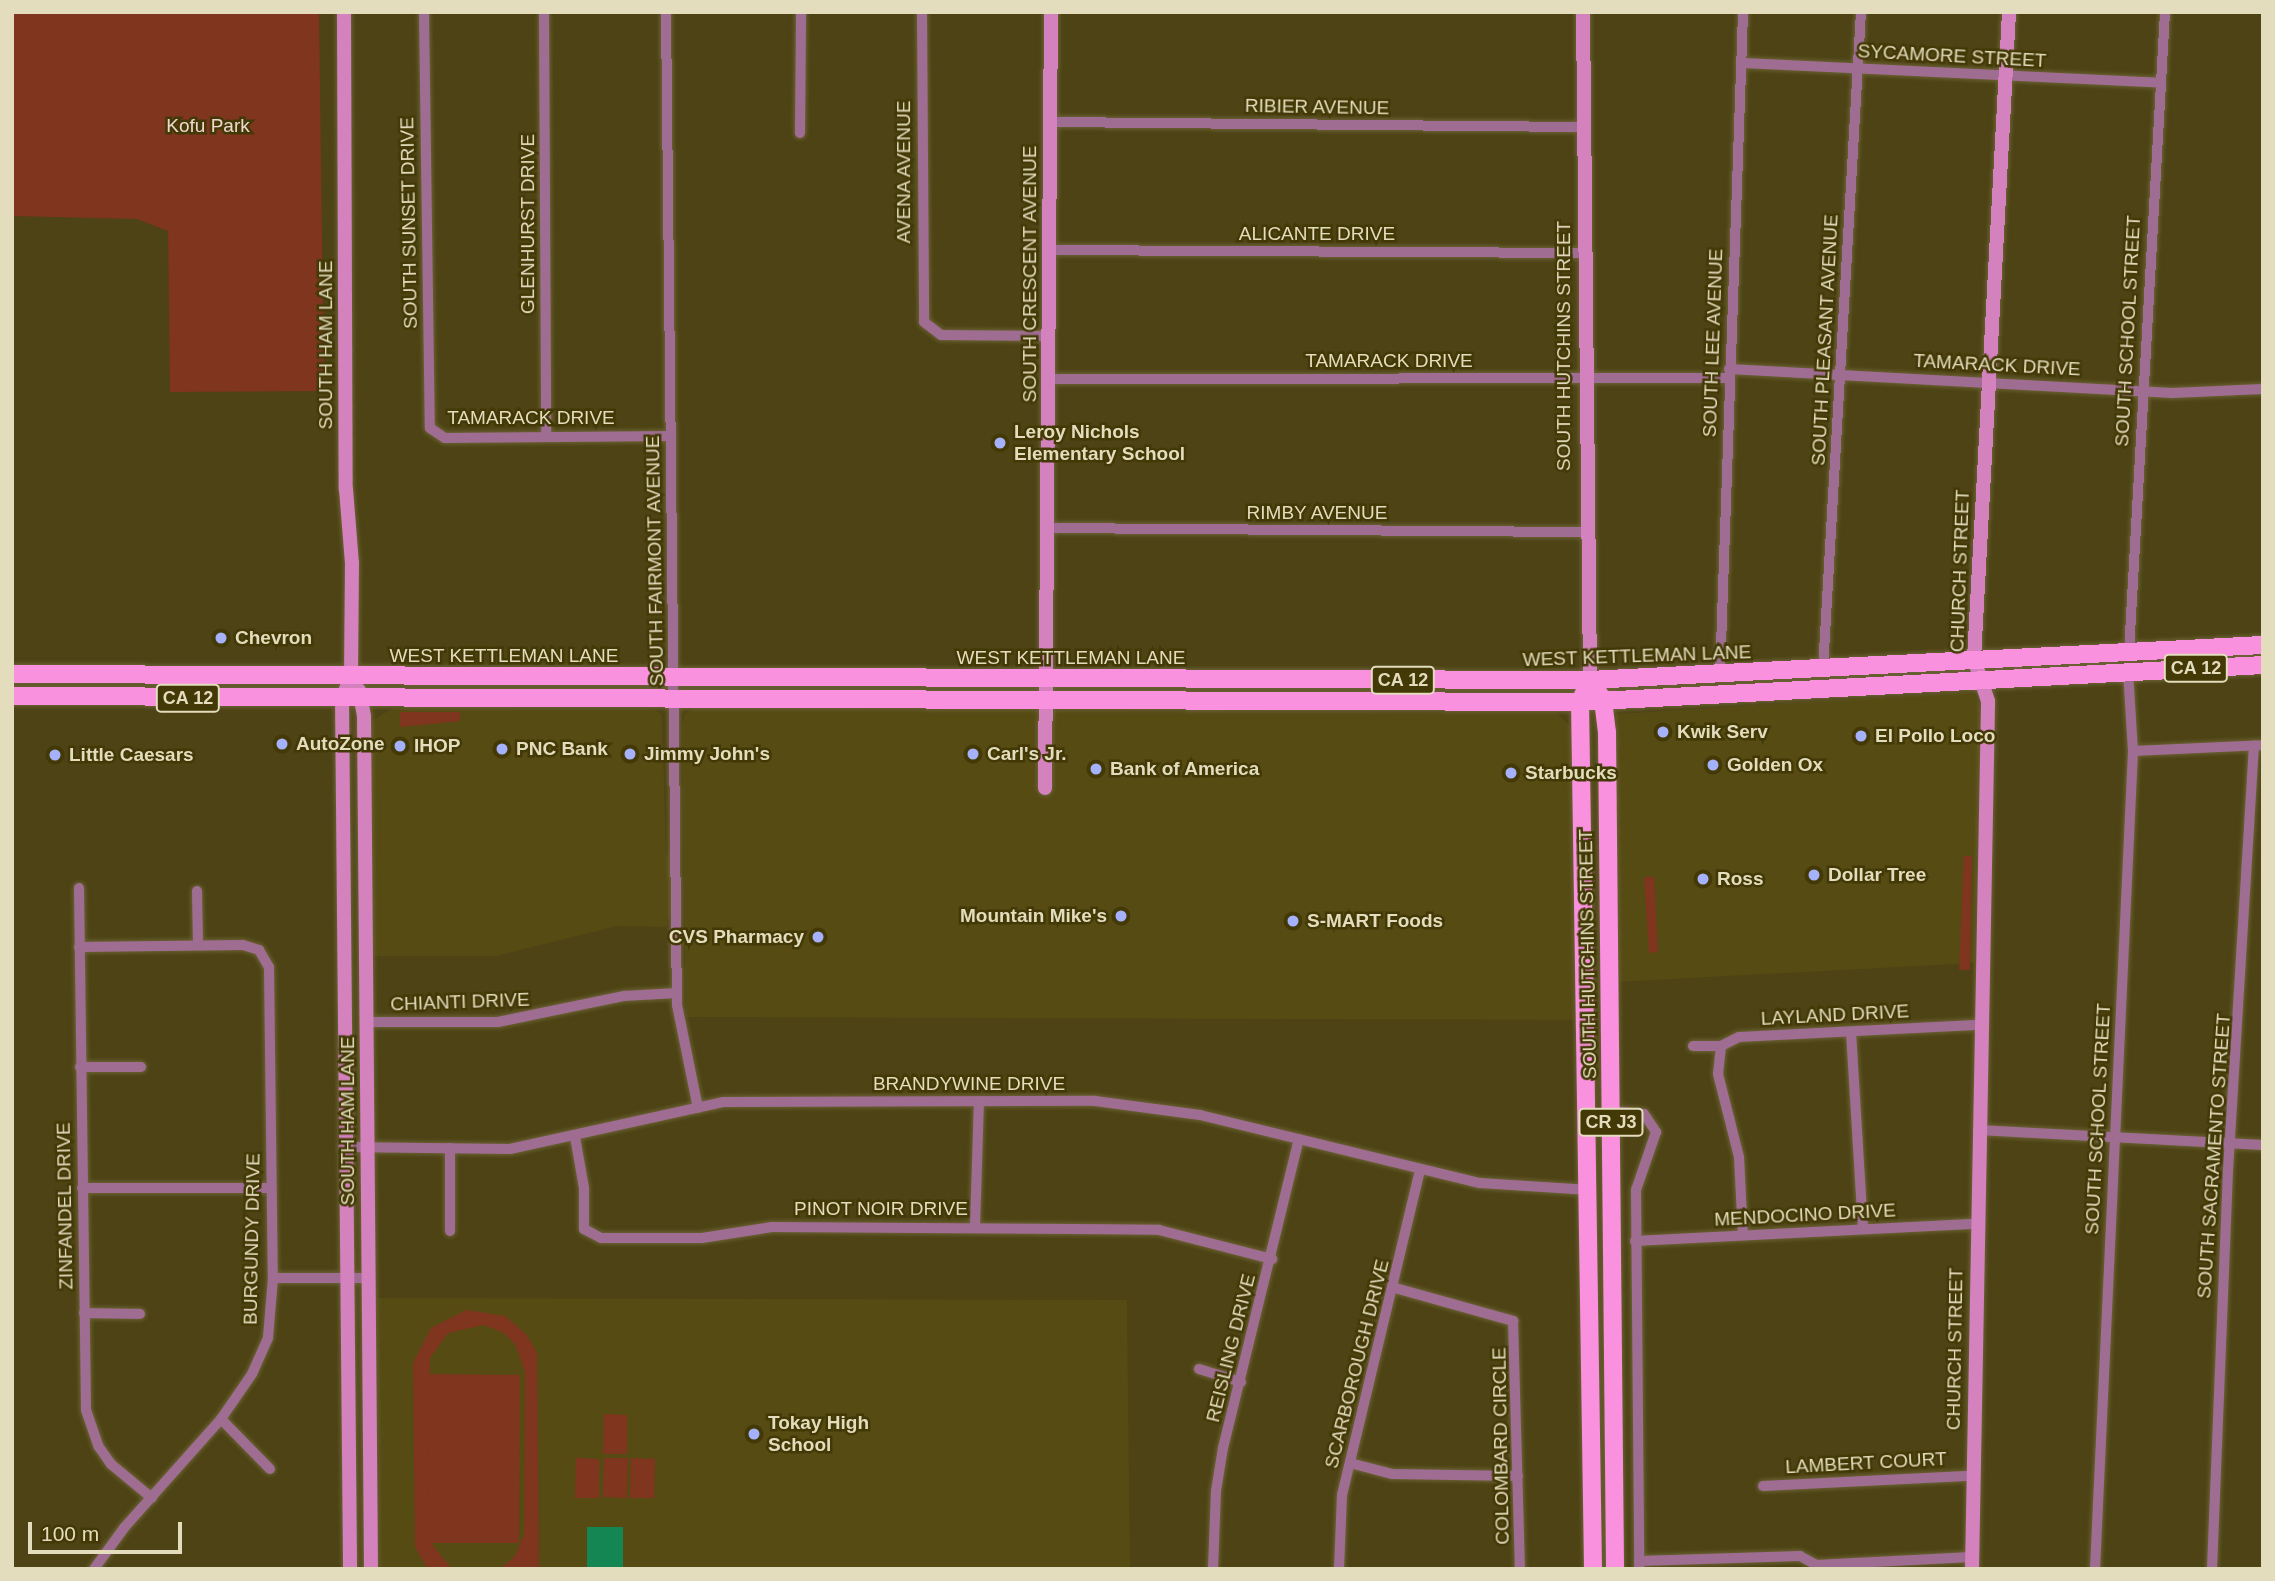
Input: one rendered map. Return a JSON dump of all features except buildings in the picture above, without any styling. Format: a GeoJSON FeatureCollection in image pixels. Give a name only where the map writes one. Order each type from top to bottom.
{"type":"FeatureCollection","features":[{"type":"Feature","properties":{"kind":"main road","name":"SOUTH HAM LANE"},"geometry":{"type":"LineString","coordinates":[[344,12],[351,677],[342,698],[343,1147],[350,1569]]}},
{"type":"Feature","properties":{"kind":"main road","name":"SOUTH CRESCENT AVENUE"},"geometry":{"type":"LineString","coordinates":[[1045,788],[1049,702],[1047,528],[1051,12]]}},
{"type":"Feature","properties":{"kind":"main road","name":"SOUTH HUTCHINS STREET"},"geometry":{"type":"LineString","coordinates":[[1583,12],[1586,532],[1590,680],[1580,702],[1590,1190],[1592,1569]]}},
{"type":"Feature","properties":{"kind":"main road","name":"CHURCH STREET"},"geometry":{"type":"LineString","coordinates":[[1972,1563],[1971,1476],[1988,701],[1974,659],[2009,12]]}},
{"type":"Feature","properties":{"kind":"main road","name":"CA 12"},"geometry":{"type":"LineString","coordinates":[[2129,652],[2263,645]]}},
{"type":"Feature","properties":{"kind":"main road","name":"WEST KETTLEMAN LANE"},"geometry":{"type":"LineString","coordinates":[[12,674],[1590,680],[2129,652]]}},
{"type":"Feature","properties":{"kind":"main road","name":"CA 12"},"geometry":{"type":"LineString","coordinates":[[12,696],[1580,702],[2263,665]]}},
{"type":"Feature","properties":{"kind":"main road"},"geometry":{"type":"LineString","coordinates":[[351,677],[364,698]]}},
{"type":"Feature","properties":{"kind":"main road"},"geometry":{"type":"LineString","coordinates":[[1337,701],[1379,680]]}},
{"type":"Feature","properties":{"kind":"main road"},"geometry":{"type":"LineString","coordinates":[[1590,680],[1604,700]]}},
{"type":"Feature","properties":{"kind":"main road","name":"SOUTH HAM LANE"},"geometry":{"type":"LineString","coordinates":[[364,698],[371,1569]]}},
{"type":"Feature","properties":{"kind":"main road","name":"SOUTH HUTCHINS STREET"},"geometry":{"type":"LineString","coordinates":[[1604,700],[1609,914],[1615,1569]]}},
{"type":"Feature","properties":{"kind":"main road"},"geometry":{"type":"LineString","coordinates":[[1584,876],[1600,890],[1609,914]]}},
{"type":"Feature","properties":{"kind":"street","name":"SOUTH SUNSET DRIVE"},"geometry":{"type":"LineString","coordinates":[[424,12],[429,423],[434,433]]}},
{"type":"Feature","properties":{"kind":"street","name":"GLENHURST DRIVE"},"geometry":{"type":"LineString","coordinates":[[544,12],[546,436]]}},
{"type":"Feature","properties":{"kind":"street","name":"SOUTH FAIRMONT AVENUE"},"geometry":{"type":"LineString","coordinates":[[666,12],[677,993],[685,1057],[698,1108]]}},
{"type":"Feature","properties":{"kind":"street"},"geometry":{"type":"LineString","coordinates":[[800,133],[801,12]]}},
{"type":"Feature","properties":{"kind":"street","name":"AVENA AVENUE"},"geometry":{"type":"LineString","coordinates":[[922,12],[922,313],[929,330],[941,335],[1048,336]]}},
{"type":"Feature","properties":{"kind":"street","name":"SOUTH LEE AVENUE"},"geometry":{"type":"LineString","coordinates":[[1720,675],[1744,12]]}},
{"type":"Feature","properties":{"kind":"street","name":"SOUTH PLEASANT AVENUE"},"geometry":{"type":"LineString","coordinates":[[1823,669],[1861,12]]}},
{"type":"Feature","properties":{"kind":"street","name":"SOUTH SCHOOL STREET"},"geometry":{"type":"LineString","coordinates":[[2129,652],[2165,12]]}},
{"type":"Feature","properties":{"kind":"street","name":"SYCAMORE STREET"},"geometry":{"type":"LineString","coordinates":[[1743,63],[2160,82]]}},
{"type":"Feature","properties":{"kind":"street","name":"RIBIER AVENUE"},"geometry":{"type":"LineString","coordinates":[[1051,122],[1583,127]]}},
{"type":"Feature","properties":{"kind":"street","name":"ALICANTE DRIVE"},"geometry":{"type":"LineString","coordinates":[[1049,250],[1584,253]]}},
{"type":"Feature","properties":{"kind":"street","name":"TAMARACK DRIVE"},"geometry":{"type":"LineString","coordinates":[[1049,379],[1586,379],[1840,373],[2142,390],[2263,389]]}},
{"type":"Feature","properties":{"kind":"street","name":"TAMARACK DRIVE"},"geometry":{"type":"LineString","coordinates":[[434,433],[445,438],[671,436]]}},
{"type":"Feature","properties":{"kind":"street","name":"RIMBY AVENUE"},"geometry":{"type":"LineString","coordinates":[[1047,528],[1586,532]]}},
{"type":"Feature","properties":{"kind":"street","name":"SOUTH SCHOOL STREET"},"geometry":{"type":"LineString","coordinates":[[2095,1569],[2101,1384],[2116,1137],[2133,751],[2128,672]]}},
{"type":"Feature","properties":{"kind":"street"},"geometry":{"type":"LineString","coordinates":[[2133,751],[2258,746]]}},
{"type":"Feature","properties":{"kind":"street","name":"SOUTH SACRAMENTO STREET"},"geometry":{"type":"LineString","coordinates":[[2213,1569],[2232,1143],[2258,746]]}},
{"type":"Feature","properties":{"kind":"street","name":"ZINFANDEL DRIVE"},"geometry":{"type":"LineString","coordinates":[[79,888],[84,1313],[91,1430],[111,1464],[152,1498]]}},
{"type":"Feature","properties":{"kind":"street"},"geometry":{"type":"LineString","coordinates":[[79,947],[198,945],[197,891]]}},
{"type":"Feature","properties":{"kind":"street","name":"BURGUNDY DRIVE"},"geometry":{"type":"LineString","coordinates":[[94,1569],[220,1419],[262,1356],[268,1338],[273,1278],[267,958],[250,946],[198,945]]}},
{"type":"Feature","properties":{"kind":"street","name":"CHIANTI DRIVE"},"geometry":{"type":"LineString","coordinates":[[367,1022],[498,1022],[532,1018],[624,996],[677,993]]}},
{"type":"Feature","properties":{"kind":"street","name":"LAYLAND DRIVE"},"geometry":{"type":"LineString","coordinates":[[1693,1046],[1721,1046],[1739,1037],[1980,1026]]}},
{"type":"Feature","properties":{"kind":"street"},"geometry":{"type":"LineString","coordinates":[[1851,1032],[1863,1229]]}},
{"type":"Feature","properties":{"kind":"street"},"geometry":{"type":"LineString","coordinates":[[1721,1046],[1718,1074],[1740,1157],[1743,1235]]}},
{"type":"Feature","properties":{"kind":"street"},"geometry":{"type":"LineString","coordinates":[[80,1067],[141,1067]]}},
{"type":"Feature","properties":{"kind":"street"},"geometry":{"type":"LineString","coordinates":[[975,1227],[979,1101]]}},
{"type":"Feature","properties":{"kind":"street","name":"BRANDYWINE DRIVE"},"geometry":{"type":"LineString","coordinates":[[343,1147],[510,1149],[575,1137],[724,1102],[979,1101],[1152,1105],[1480,1183],[1590,1190]]}},
{"type":"Feature","properties":{"kind":"street"},"geometry":{"type":"LineString","coordinates":[[1611,1111],[1644,1114],[1656,1132],[1636,1190],[1639,1565],[1800,1556],[1816,1567],[1972,1563]]}},
{"type":"Feature","properties":{"kind":"street"},"geometry":{"type":"LineString","coordinates":[[1978,1130],[2263,1145]]}},
{"type":"Feature","properties":{"kind":"street","name":"PINOT NOIR DRIVE"},"geometry":{"type":"LineString","coordinates":[[575,1137],[583,1174],[584,1229],[589,1236],[702,1238],[772,1227],[1159,1230],[1272,1259]]}},
{"type":"Feature","properties":{"kind":"street","name":"REISLING DRIVE"},"geometry":{"type":"LineString","coordinates":[[1213,1569],[1216,1491],[1299,1139]]}},
{"type":"Feature","properties":{"kind":"street"},"geometry":{"type":"LineString","coordinates":[[450,1148],[450,1231]]}},
{"type":"Feature","properties":{"kind":"street","name":"SCARBOROUGH DRIVE"},"geometry":{"type":"LineString","coordinates":[[1339,1569],[1339,1526],[1350,1462],[1395,1288],[1420,1170]]}},
{"type":"Feature","properties":{"kind":"street"},"geometry":{"type":"LineString","coordinates":[[82,1188],[271,1188]]}},
{"type":"Feature","properties":{"kind":"street","name":"MENDOCINO DRIVE"},"geometry":{"type":"LineString","coordinates":[[1635,1241],[1976,1224]]}},
{"type":"Feature","properties":{"kind":"street"},"geometry":{"type":"LineString","coordinates":[[273,1278],[368,1278]]}},
{"type":"Feature","properties":{"kind":"street","name":"COLOMBARD CIRCLE"},"geometry":{"type":"LineString","coordinates":[[1395,1288],[1513,1321],[1520,1569]]}},
{"type":"Feature","properties":{"kind":"street"},"geometry":{"type":"LineString","coordinates":[[84,1313],[141,1314]]}},
{"type":"Feature","properties":{"kind":"street"},"geometry":{"type":"LineString","coordinates":[[1199,1369],[1241,1382]]}},
{"type":"Feature","properties":{"kind":"street"},"geometry":{"type":"LineString","coordinates":[[220,1419],[270,1469]]}},
{"type":"Feature","properties":{"kind":"street"},"geometry":{"type":"LineString","coordinates":[[1350,1462],[1392,1474],[1518,1476]]}},
{"type":"Feature","properties":{"kind":"street","name":"LAMBERT COURT"},"geometry":{"type":"LineString","coordinates":[[1763,1486],[1971,1476]]}},
{"type":"Feature","properties":{"kind":"shaded area"},"geometry":{"type":"Polygon","coordinates":[[[1966,692],[1973,694],[1980,706],[1974,963],[1616,982],[1616,714],[1966,692]]]}},
{"type":"Feature","properties":{"kind":"shaded area"},"geometry":{"type":"Polygon","coordinates":[[[393,708],[653,709],[662,714],[666,855],[676,855],[677,918],[667,919],[667,927],[617,926],[496,956],[371,956],[371,721],[393,708]]]}},
{"type":"Feature","properties":{"kind":"shaded area"},"geometry":{"type":"Polygon","coordinates":[[[693,709],[1557,713],[1571,727],[1574,1020],[686,1017],[682,726],[685,714],[693,709]]]}},
{"type":"Feature","properties":{"kind":"shaded area","name":"Tokay High School"},"geometry":{"type":"Polygon","coordinates":[[[377,1298],[1127,1300],[1130,1569],[380,1569],[377,1298]]]}},
{"type":"Feature","properties":{"kind":"shaded area"},"geometry":{"type":"Polygon","coordinates":[[[587,1527],[623,1527],[623,1569],[587,1569],[587,1527]]]}},
{"type":"Feature","properties":{"kind":"green space","name":"Kofu Park"},"geometry":{"type":"Polygon","coordinates":[[[12,12],[319,12],[324,391],[170,392],[168,231],[137,219],[12,216],[12,12]]]}},
{"type":"Feature","properties":{"kind":"green space"},"geometry":{"type":"Polygon","coordinates":[[[400,712],[460,712],[460,721],[400,727],[400,712]]]}},
{"type":"Feature","properties":{"kind":"green space"},"geometry":{"type":"Polygon","coordinates":[[[1964,856],[1972,856],[1970,970],[1959,970],[1964,856]]]}},
{"type":"Feature","properties":{"kind":"green space"},"geometry":{"type":"Polygon","coordinates":[[[1644,877],[1654,877],[1658,952],[1649,953],[1644,877]]]}},
{"type":"Feature","properties":{"kind":"green space"},"geometry":{"type":"Polygon","coordinates":[[[466,1310],[505,1316],[527,1335],[537,1353],[539,1569],[500,1569],[515,1556],[524,1535],[525,1372],[515,1344],[504,1333],[484,1325],[448,1333],[430,1358],[428,1535],[430,1374],[520,1375],[519,1543],[431,1543],[452,1569],[428,1569],[415,1547],[413,1363],[431,1328],[466,1310]]]}},
{"type":"Feature","properties":{"kind":"green space"},"geometry":{"type":"Polygon","coordinates":[[[604,1414],[627,1415],[627,1454],[603,1454],[604,1414]]]}},
{"type":"Feature","properties":{"kind":"green space"},"geometry":{"type":"Polygon","coordinates":[[[576,1458],[599,1459],[599,1498],[575,1498],[576,1458]]]}},
{"type":"Feature","properties":{"kind":"green space"},"geometry":{"type":"Polygon","coordinates":[[[604,1458],[628,1458],[627,1498],[603,1497],[604,1458]]]}},
{"type":"Feature","properties":{"kind":"green space"},"geometry":{"type":"Polygon","coordinates":[[[631,1458],[655,1459],[654,1498],[630,1498],[631,1458]]]}},
{"type":"Feature","properties":{"kind":"place","name":"Leroy Nichols Elementary School"},"geometry":{"type":"Point","coordinates":[1000,443]}},
{"type":"Feature","properties":{"kind":"place","name":"Chevron"},"geometry":{"type":"Point","coordinates":[221,638]}},
{"type":"Feature","properties":{"kind":"place","name":"Kwik Serv"},"geometry":{"type":"Point","coordinates":[1663,732]}},
{"type":"Feature","properties":{"kind":"place","name":"El Pollo Loco"},"geometry":{"type":"Point","coordinates":[1861,736]}},
{"type":"Feature","properties":{"kind":"place","name":"AutoZone"},"geometry":{"type":"Point","coordinates":[282,744]}},
{"type":"Feature","properties":{"kind":"place","name":"IHOP"},"geometry":{"type":"Point","coordinates":[400,746]}},
{"type":"Feature","properties":{"kind":"place","name":"PNC Bank"},"geometry":{"type":"Point","coordinates":[502,749]}},
{"type":"Feature","properties":{"kind":"place","name":"Jimmy John's"},"geometry":{"type":"Point","coordinates":[630,754]}},
{"type":"Feature","properties":{"kind":"place","name":"Carl's Jr."},"geometry":{"type":"Point","coordinates":[973,754]}},
{"type":"Feature","properties":{"kind":"place","name":"Little Caesars"},"geometry":{"type":"Point","coordinates":[55,755]}},
{"type":"Feature","properties":{"kind":"place","name":"Golden Ox"},"geometry":{"type":"Point","coordinates":[1713,765]}},
{"type":"Feature","properties":{"kind":"place","name":"Bank of America"},"geometry":{"type":"Point","coordinates":[1096,769]}},
{"type":"Feature","properties":{"kind":"place","name":"Starbucks"},"geometry":{"type":"Point","coordinates":[1511,773]}},
{"type":"Feature","properties":{"kind":"place","name":"Dollar Tree"},"geometry":{"type":"Point","coordinates":[1814,875]}},
{"type":"Feature","properties":{"kind":"place","name":"Ross"},"geometry":{"type":"Point","coordinates":[1703,879]}},
{"type":"Feature","properties":{"kind":"place","name":"Mountain Mike's"},"geometry":{"type":"Point","coordinates":[1121,916]}},
{"type":"Feature","properties":{"kind":"place","name":"S-MART Foods"},"geometry":{"type":"Point","coordinates":[1293,921]}},
{"type":"Feature","properties":{"kind":"place","name":"CVS Pharmacy"},"geometry":{"type":"Point","coordinates":[818,937]}},
{"type":"Feature","properties":{"kind":"place","name":"Tokay High School"},"geometry":{"type":"Point","coordinates":[754,1434]}}]}
